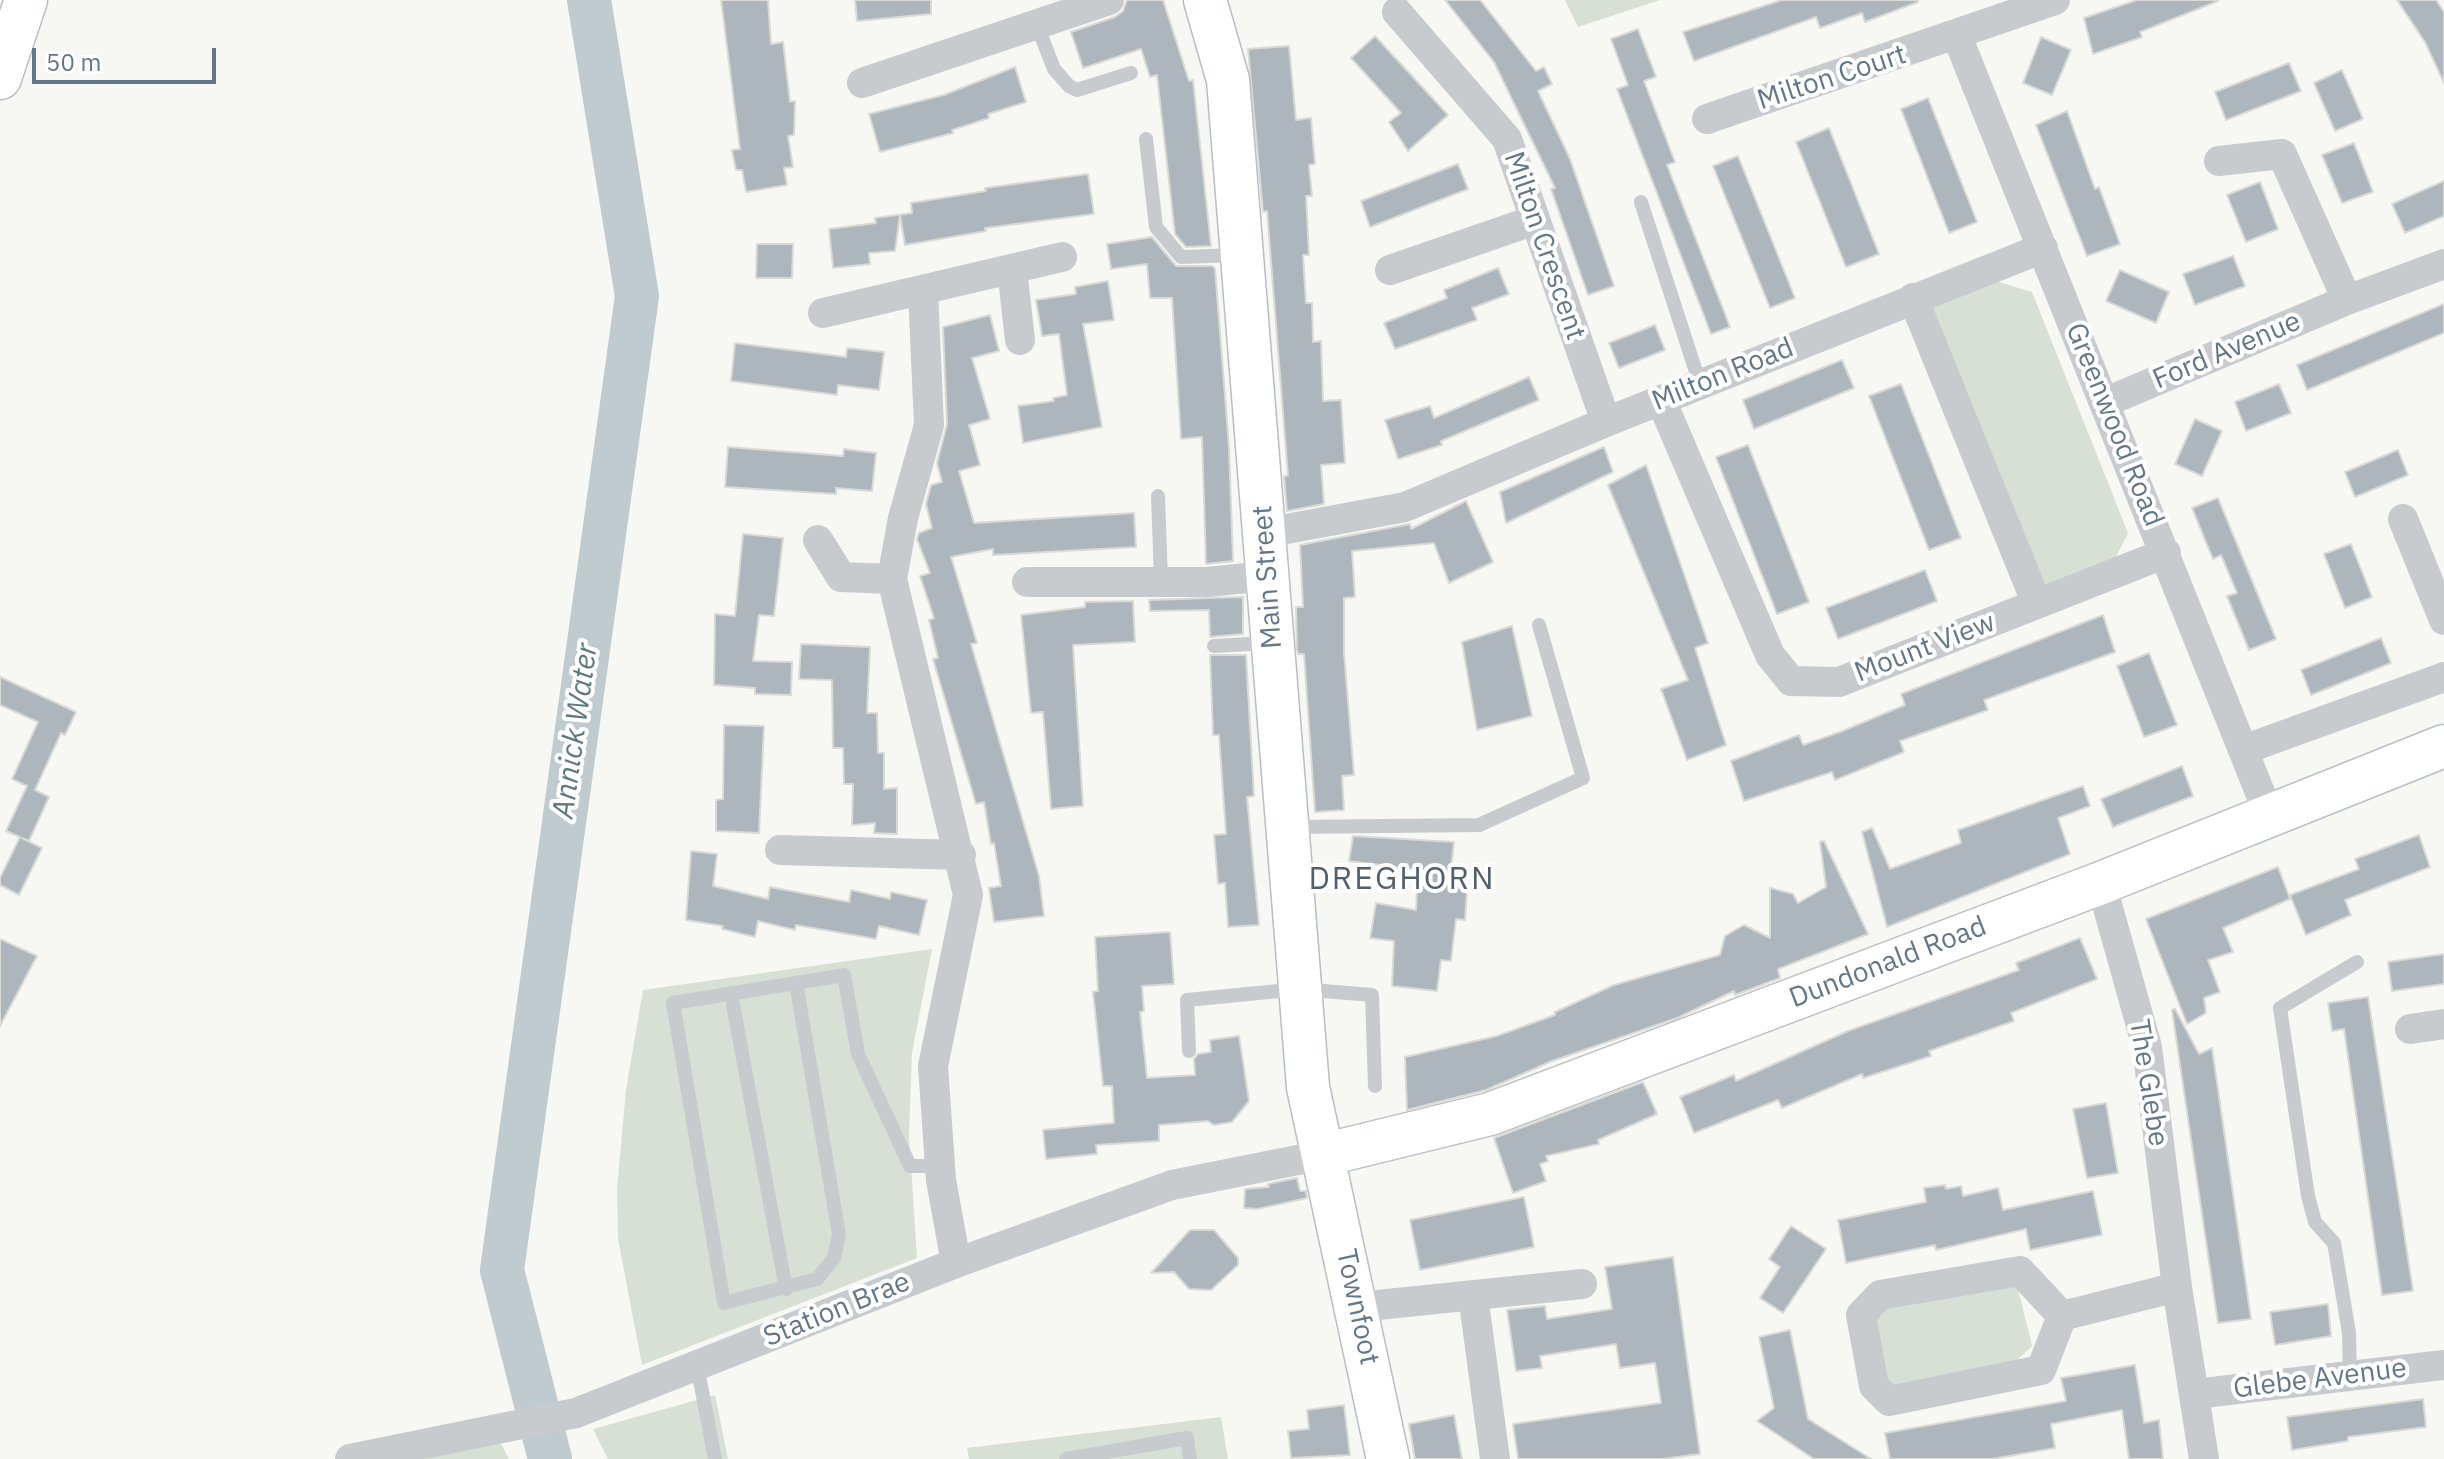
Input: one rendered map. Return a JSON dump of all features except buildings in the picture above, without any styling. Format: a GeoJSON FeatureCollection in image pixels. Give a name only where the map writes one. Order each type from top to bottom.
{"type":"FeatureCollection","features":[{"type":"Feature","properties":{"kind":"main road"},"geometry":{"type":"LineString","coordinates":[[0,78],[26,0]]}},
{"type":"Feature","properties":{"kind":"main road","name":"Main Street"},"geometry":{"type":"LineString","coordinates":[[1205,0],[1228,80],[1299,989],[1308,1087],[1323,1155]]}},
{"type":"Feature","properties":{"kind":"main road","name":"Dundonald Road"},"geometry":{"type":"LineString","coordinates":[[1323,1155],[1490,1114],[2101,883],[2444,746]]}},
{"type":"Feature","properties":{"kind":"main road","name":"Townfoot"},"geometry":{"type":"LineString","coordinates":[[1323,1155],[1358,1307],[1388,1459]]}},
{"type":"Feature","properties":{"kind":"street"},"geometry":{"type":"LineString","coordinates":[[862,83],[918,66],[984,39],[1037,25],[1109,0]]}},
{"type":"Feature","properties":{"kind":"street","name":"Milton Court"},"geometry":{"type":"LineString","coordinates":[[1707,119],[2055,0]]}},
{"type":"Feature","properties":{"kind":"street","name":"Milton Crescent"},"geometry":{"type":"LineString","coordinates":[[1397,12],[1507,139],[1606,422]]}},
{"type":"Feature","properties":{"kind":"street","name":"Greenwood Road"},"geometry":{"type":"LineString","coordinates":[[1957,36],[2269,815]]}},
{"type":"Feature","properties":{"kind":"street"},"geometry":{"type":"LineString","coordinates":[[2219,161],[2282,154],[2347,300]]}},
{"type":"Feature","properties":{"kind":"street"},"geometry":{"type":"LineString","coordinates":[[1390,270],[1535,220]]}},
{"type":"Feature","properties":{"kind":"street","name":"Milton Road"},"geometry":{"type":"LineString","coordinates":[[1265,533],[1405,507],[1606,422],[2043,248]]}},
{"type":"Feature","properties":{"kind":"street"},"geometry":{"type":"LineString","coordinates":[[823,313],[1062,257]]}},
{"type":"Feature","properties":{"kind":"street","name":"Ford Avenue"},"geometry":{"type":"LineString","coordinates":[[2106,402],[2347,300],[2444,264]]}},
{"type":"Feature","properties":{"kind":"street"},"geometry":{"type":"LineString","coordinates":[[1012,269],[1020,340]]}},
{"type":"Feature","properties":{"kind":"street"},"geometry":{"type":"LineString","coordinates":[[923,291],[929,425],[903,518],[892,579],[961,855],[968,895],[933,1066],[941,1166],[956,1263]]}},
{"type":"Feature","properties":{"kind":"street"},"geometry":{"type":"LineString","coordinates":[[1913,298],[2037,604]]}},
{"type":"Feature","properties":{"kind":"street","name":"Mount View"},"geometry":{"type":"LineString","coordinates":[[1661,400],[1770,655],[1791,681],[1839,682],[2166,553]]}},
{"type":"Feature","properties":{"kind":"street"},"geometry":{"type":"LineString","coordinates":[[2403,519],[2444,620]]}},
{"type":"Feature","properties":{"kind":"street"},"geometry":{"type":"LineString","coordinates":[[818,540],[841,577],[892,579]]}},
{"type":"Feature","properties":{"kind":"street"},"geometry":{"type":"LineString","coordinates":[[1027,582],[1207,582],[1268,576]]}},
{"type":"Feature","properties":{"kind":"street"},"geometry":{"type":"LineString","coordinates":[[2243,750],[2444,677]]}},
{"type":"Feature","properties":{"kind":"street"},"geometry":{"type":"LineString","coordinates":[[780,850],[961,855]]}},
{"type":"Feature","properties":{"kind":"street","name":"The Glebe"},"geometry":{"type":"LineString","coordinates":[[2101,883],[2147,1047],[2177,1287],[2204,1459]]}},
{"type":"Feature","properties":{"kind":"street"},"geometry":{"type":"LineString","coordinates":[[2410,1029],[2444,1024]]}},
{"type":"Feature","properties":{"kind":"street","name":"Station Brae"},"geometry":{"type":"LineString","coordinates":[[350,1459],[493,1433],[576,1413],[956,1263],[1172,1185],[1323,1155]]}},
{"type":"Feature","properties":{"kind":"street"},"geometry":{"type":"LineString","coordinates":[[2020,1271],[2062,1316],[2041,1370],[1889,1401],[1874,1386],[1861,1315],[1880,1295],[2020,1271]]}},
{"type":"Feature","properties":{"kind":"street"},"geometry":{"type":"LineString","coordinates":[[1358,1307],[1582,1284]]}},
{"type":"Feature","properties":{"kind":"street"},"geometry":{"type":"LineString","coordinates":[[2062,1316],[2177,1287]]}},
{"type":"Feature","properties":{"kind":"street"},"geometry":{"type":"LineString","coordinates":[[1473,1295],[1495,1459]]}},
{"type":"Feature","properties":{"kind":"street","name":"Glebe Avenue"},"geometry":{"type":"LineString","coordinates":[[2195,1394],[2444,1365]]}},
{"type":"Feature","properties":{"kind":"lane"},"geometry":{"type":"LineString","coordinates":[[1037,25],[1054,69],[1069,86],[1077,90],[1131,73]]}},
{"type":"Feature","properties":{"kind":"lane"},"geometry":{"type":"LineString","coordinates":[[1146,139],[1156,227],[1181,257],[1243,255]]}},
{"type":"Feature","properties":{"kind":"lane"},"geometry":{"type":"LineString","coordinates":[[1641,202],[1700,384]]}},
{"type":"Feature","properties":{"kind":"lane"},"geometry":{"type":"LineString","coordinates":[[1158,496],[1161,580]]}},
{"type":"Feature","properties":{"kind":"lane"},"geometry":{"type":"LineString","coordinates":[[1287,827],[1479,825],[1583,778],[1539,625]]}},
{"type":"Feature","properties":{"kind":"lane"},"geometry":{"type":"LineString","coordinates":[[1214,646],[1273,642]]}},
{"type":"Feature","properties":{"kind":"lane"},"geometry":{"type":"LineString","coordinates":[[2350,1376],[2349,1333],[2334,1243],[2315,1222],[2308,1196],[2280,1008],[2357,962]]}},
{"type":"Feature","properties":{"kind":"lane"},"geometry":{"type":"LineString","coordinates":[[796,983],[839,1234],[834,1258],[817,1279],[724,1303],[673,1003],[844,975],[858,1054],[910,1166],[941,1166]]}},
{"type":"Feature","properties":{"kind":"lane"},"geometry":{"type":"LineString","coordinates":[[1189,1051],[1187,1000],[1299,989],[1372,995],[1375,1086]]}},
{"type":"Feature","properties":{"kind":"lane"},"geometry":{"type":"LineString","coordinates":[[731,994],[786,1289]]}},
{"type":"Feature","properties":{"kind":"lane"},"geometry":{"type":"LineString","coordinates":[[697,1365],[715,1459]]}},
{"type":"Feature","properties":{"kind":"lane"},"geometry":{"type":"LineString","coordinates":[[1066,1459],[1187,1438],[1190,1459]]}},
{"type":"Feature","properties":{"kind":"shaded area"},"geometry":{"type":"Polygon","coordinates":[[[1565,0],[1660,0],[1578,27],[1565,0]]]}},
{"type":"Feature","properties":{"kind":"shaded area"},"geometry":{"type":"Polygon","coordinates":[[[1992,280],[2032,292],[2128,533],[2114,561],[2043,588],[1928,302],[1992,280]]]}},
{"type":"Feature","properties":{"kind":"shaded area"},"geometry":{"type":"Polygon","coordinates":[[[932,949],[912,1053],[909,1135],[917,1258],[642,1365],[618,1239],[617,1188],[626,1090],[643,990],[932,949]]]}},
{"type":"Feature","properties":{"kind":"shaded area"},"geometry":{"type":"Polygon","coordinates":[[[2017,1285],[2032,1346],[2014,1363],[1898,1387],[1879,1379],[1869,1322],[1883,1303],[2017,1285]]]}},
{"type":"Feature","properties":{"kind":"shaded area"},"geometry":{"type":"Polygon","coordinates":[[[715,1395],[728,1459],[608,1459],[593,1429],[715,1395]]]}},
{"type":"Feature","properties":{"kind":"shaded area"},"geometry":{"type":"Polygon","coordinates":[[[1221,1417],[1228,1459],[969,1459],[967,1448],[1221,1417]]]}},
{"type":"Feature","properties":{"kind":"shaded area"},"geometry":{"type":"Polygon","coordinates":[[[500,1442],[509,1459],[394,1459],[500,1442]]]}},
{"type":"Feature","properties":{"kind":"waterway","name":"Annick Water"},"geometry":{"type":"LineString","coordinates":[[550,1459],[502,1270],[637,296],[589,0]]}},
{"type":"Feature","properties":{"kind":"district","name":"DREGHORN"},"geometry":{"type":"Point","coordinates":[1402,880]}}]}
